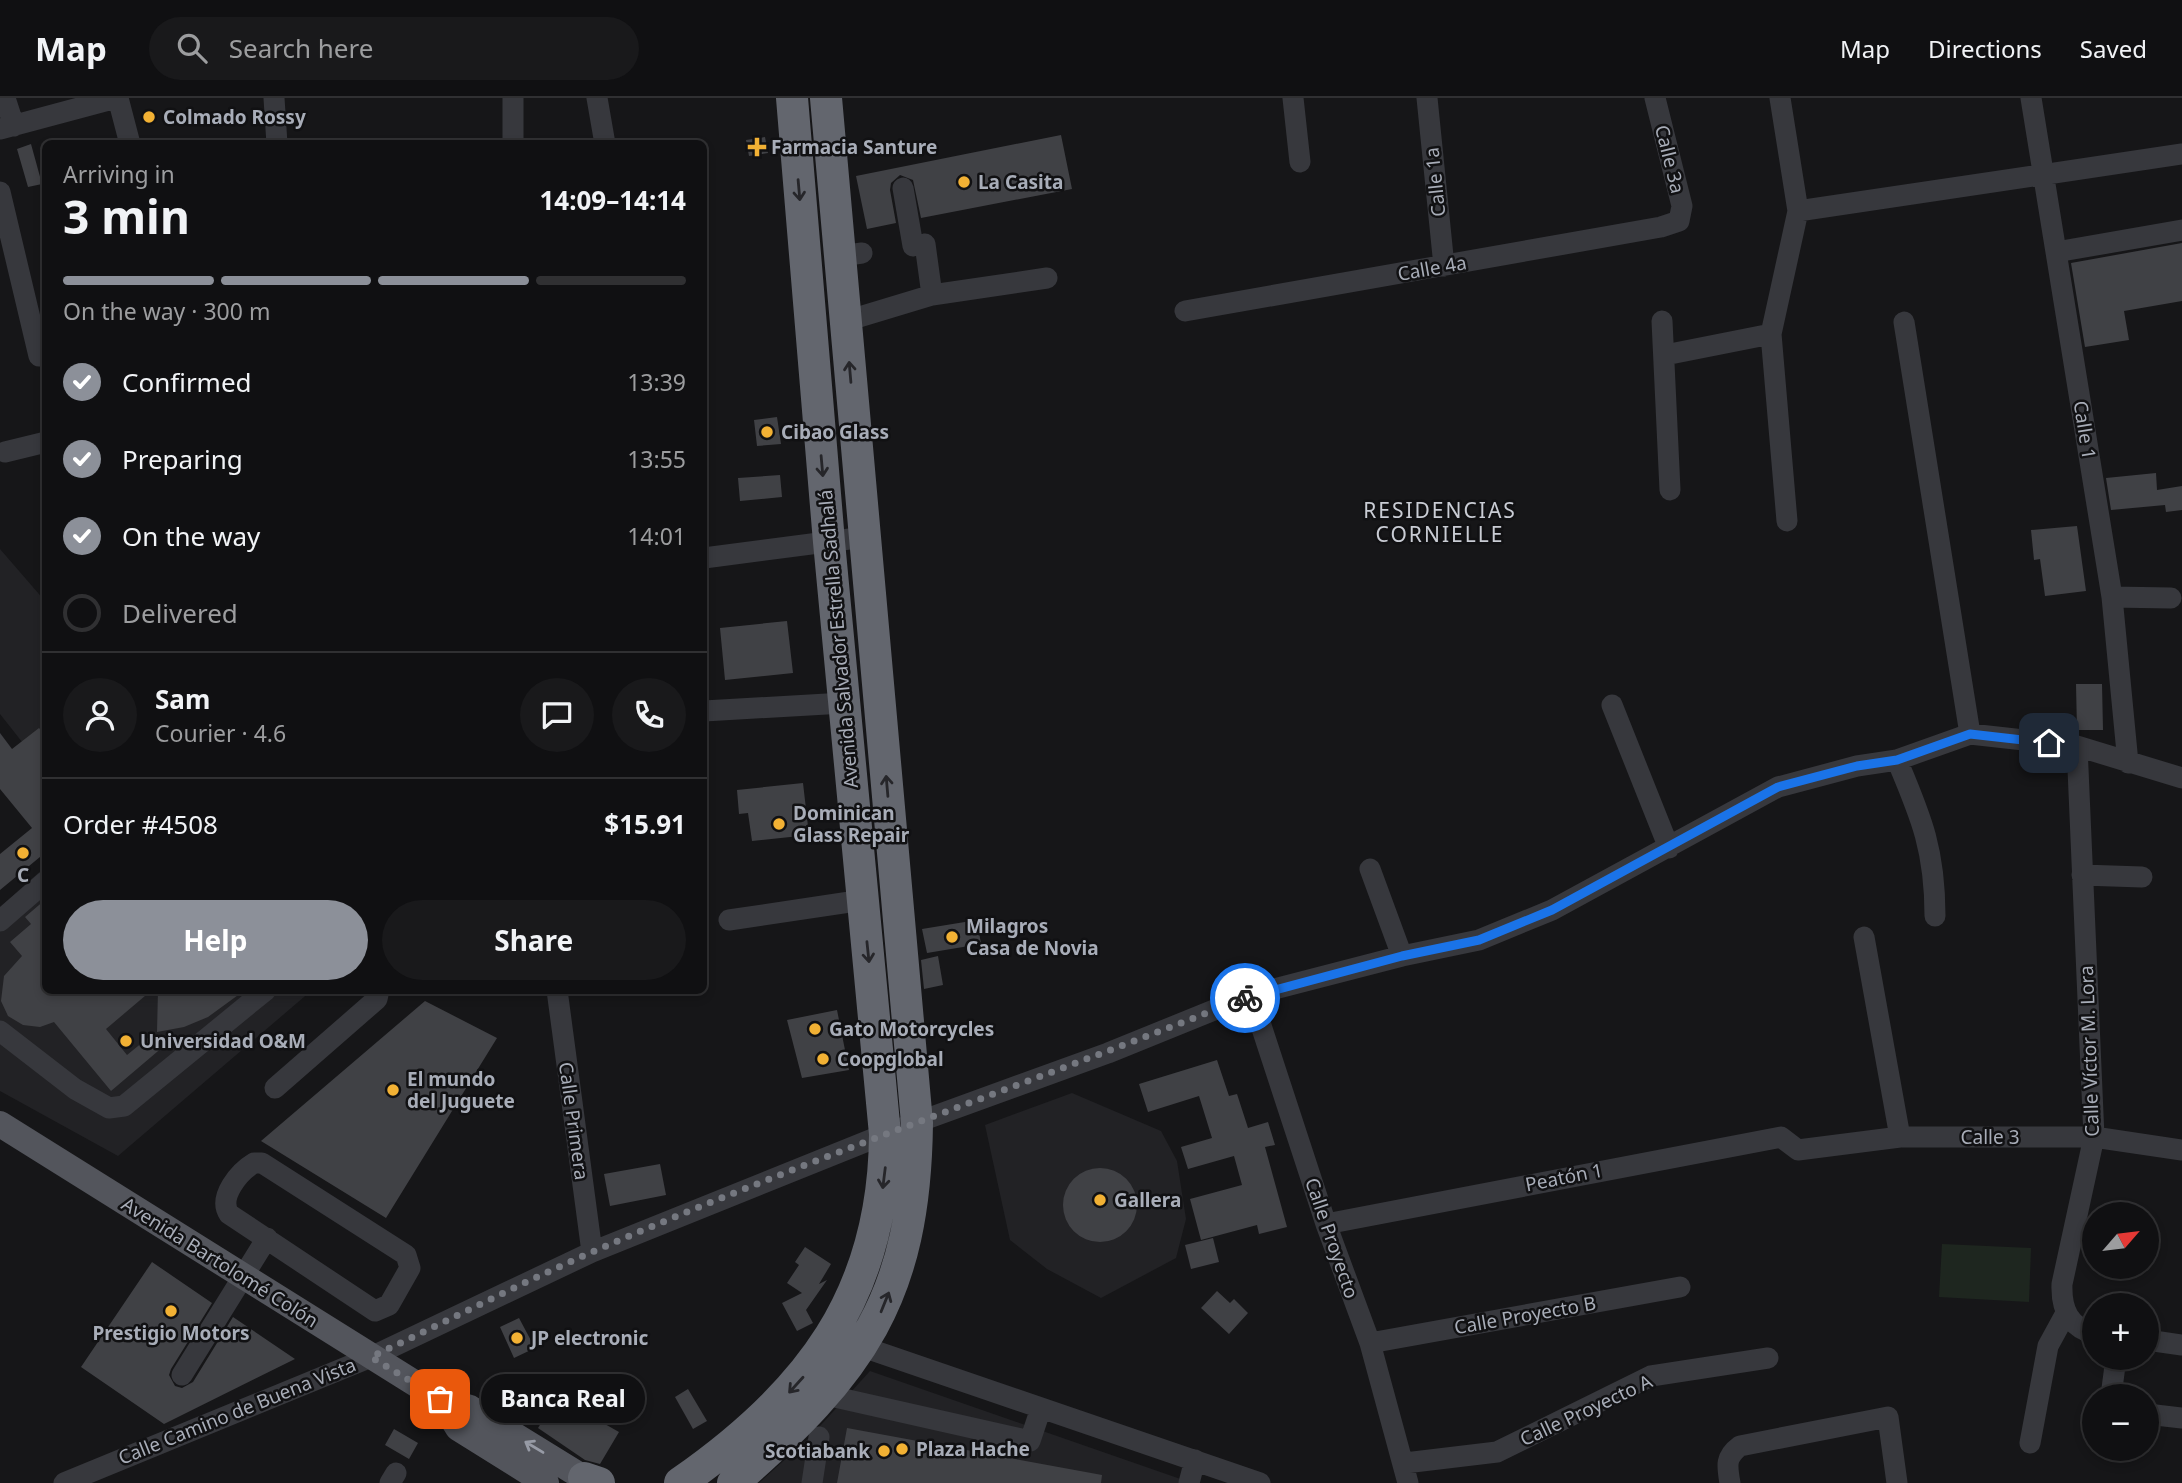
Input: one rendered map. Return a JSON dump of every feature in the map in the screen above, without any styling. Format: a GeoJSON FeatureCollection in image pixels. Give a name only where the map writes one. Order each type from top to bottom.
{"type":"FeatureCollection","features":[{"type":"Feature","properties":{"kind":"highway","name":"Avenida Salvador Estrella Sadhalá"},"geometry":{"type":"LineString","coordinates":[[668,1483],[690,1476],[733,1446],[804,1377],[835,1328],[870,1252],[885,1167],[885,1134],[829,542],[792,98]]}},
{"type":"Feature","properties":{"kind":"highway","name":"Avenida Salvador Estrella Sadhalá"},"geometry":{"type":"LineString","coordinates":[[733,1483],[807,1418],[863,1347],[884,1306],[899,1264],[911,1212],[917,1123],[846,321],[851,255],[844,197],[826,98]]}},
{"type":"Feature","properties":{"kind":"main road","name":"Avenida Bartolomé Colón"},"geometry":{"type":"LineString","coordinates":[[0,1124],[440,1399],[470,1408],[592,1481]]}},
{"type":"Feature","properties":{"kind":"main road","name":"Avenida Bartolomé Colón"},"geometry":{"type":"LineString","coordinates":[[440,1399],[458,1429],[546,1483]]}},
{"type":"Feature","properties":{"kind":"street"},"geometry":{"type":"LineString","coordinates":[[5,98],[7,127],[117,98],[129,140]]}},
{"type":"Feature","properties":{"kind":"street"},"geometry":{"type":"LineString","coordinates":[[274,98],[276,140]]}},
{"type":"Feature","properties":{"kind":"street"},"geometry":{"type":"LineString","coordinates":[[513,98],[513,140]]}},
{"type":"Feature","properties":{"kind":"street"},"geometry":{"type":"LineString","coordinates":[[597,98],[604,140]]}},
{"type":"Feature","properties":{"kind":"street"},"geometry":{"type":"LineString","coordinates":[[1293,98],[1300,162]]}},
{"type":"Feature","properties":{"kind":"street","name":"Calle 1a"},"geometry":{"type":"LineString","coordinates":[[1427,98],[1444,266]]}},
{"type":"Feature","properties":{"kind":"street","name":"Calle 3a"},"geometry":{"type":"LineString","coordinates":[[1655,98],[1682,206],[1679,221]]}},
{"type":"Feature","properties":{"kind":"street"},"geometry":{"type":"LineString","coordinates":[[1780,98],[1798,211],[1771,334],[1787,521]]}},
{"type":"Feature","properties":{"kind":"street","name":"Calle 1"},"geometry":{"type":"LineString","coordinates":[[2031,98],[2112,597],[2128,763]]}},
{"type":"Feature","properties":{"kind":"street"},"geometry":{"type":"LineString","coordinates":[[1798,211],[2182,154]]}},
{"type":"Feature","properties":{"kind":"street"},"geometry":{"type":"LineString","coordinates":[[902,188],[932,295]]}},
{"type":"Feature","properties":{"kind":"street"},"geometry":{"type":"LineString","coordinates":[[0,192],[38,356]]}},
{"type":"Feature","properties":{"kind":"street","name":"Calle 4a"},"geometry":{"type":"LineString","coordinates":[[1185,311],[1444,266],[1679,221]]}},
{"type":"Feature","properties":{"kind":"street"},"geometry":{"type":"LineString","coordinates":[[2056,252],[2182,230]]}},
{"type":"Feature","properties":{"kind":"street"},"geometry":{"type":"LineString","coordinates":[[846,321],[932,295],[1047,278]]}},
{"type":"Feature","properties":{"kind":"street"},"geometry":{"type":"LineString","coordinates":[[1662,321],[1670,490]]}},
{"type":"Feature","properties":{"kind":"street"},"geometry":{"type":"LineString","coordinates":[[1904,322],[1970,734],[2077,746],[2182,778]]}},
{"type":"Feature","properties":{"kind":"street"},"geometry":{"type":"LineString","coordinates":[[1665,355],[1771,334]]}},
{"type":"Feature","properties":{"kind":"street"},"geometry":{"type":"LineString","coordinates":[[5,452],[42,443]]}},
{"type":"Feature","properties":{"kind":"street"},"geometry":{"type":"LineString","coordinates":[[707,558],[865,537]]}},
{"type":"Feature","properties":{"kind":"street"},"geometry":{"type":"LineString","coordinates":[[2112,597],[2171,598]]}},
{"type":"Feature","properties":{"kind":"street"},"geometry":{"type":"LineString","coordinates":[[707,711],[844,703]]}},
{"type":"Feature","properties":{"kind":"street"},"geometry":{"type":"LineString","coordinates":[[1612,705],[1669,848]]}},
{"type":"Feature","properties":{"kind":"street","name":"Calle Camino de Buena Vista"},"geometry":{"type":"LineString","coordinates":[[64,1483],[371,1357],[592,1252],[885,1134],[1108,1052],[1251,995],[1402,956],[1479,940],[1552,910],[1778,787],[1857,766],[1897,760],[1970,734]]}},
{"type":"Feature","properties":{"kind":"street","name":"Calle Víctor M. Lora"},"geometry":{"type":"LineString","coordinates":[[2066,1313],[2061,1303],[2062,1284],[2094,1138],[2077,746]]}},
{"type":"Feature","properties":{"kind":"street"},"geometry":{"type":"LineString","coordinates":[[1897,760],[1924,823],[1935,872],[1936,916]]}},
{"type":"Feature","properties":{"kind":"street"},"geometry":{"type":"LineString","coordinates":[[1370,869],[1402,956]]}},
{"type":"Feature","properties":{"kind":"street"},"geometry":{"type":"LineString","coordinates":[[2082,875],[2142,877]]}},
{"type":"Feature","properties":{"kind":"street"},"geometry":{"type":"LineString","coordinates":[[0,921],[42,884]]}},
{"type":"Feature","properties":{"kind":"street"},"geometry":{"type":"LineString","coordinates":[[729,920],[863,900]]}},
{"type":"Feature","properties":{"kind":"street"},"geometry":{"type":"LineString","coordinates":[[1864,937],[1900,1137]]}},
{"type":"Feature","properties":{"kind":"street"},"geometry":{"type":"LineString","coordinates":[[0,1031],[75,1089],[109,1108],[124,1106],[261,994]]}},
{"type":"Feature","properties":{"kind":"street"},"geometry":{"type":"LineString","coordinates":[[275,1088],[377,999],[378,994]]}},
{"type":"Feature","properties":{"kind":"street","name":"Calle Primera"},"geometry":{"type":"LineString","coordinates":[[558,994],[592,1252]]}},
{"type":"Feature","properties":{"kind":"street","name":"Calle Proyecto"},"geometry":{"type":"LineString","coordinates":[[1251,995],[1326,1224],[1370,1343],[1406,1473]]}},
{"type":"Feature","properties":{"kind":"street","name":"Peatón 1"},"geometry":{"type":"LineString","coordinates":[[1326,1224],[1781,1137],[1798,1150]]}},
{"type":"Feature","properties":{"kind":"street","name":"Calle 3"},"geometry":{"type":"LineString","coordinates":[[1798,1150],[1900,1137],[2094,1138],[2182,1150]]}},
{"type":"Feature","properties":{"kind":"street"},"geometry":{"type":"LineString","coordinates":[[254,1163],[262,1163],[406,1255],[410,1268],[389,1305],[374,1311],[267,1238],[229,1214],[224,1206],[224,1198],[246,1168],[254,1163]]}},
{"type":"Feature","properties":{"kind":"street"},"geometry":{"type":"LineString","coordinates":[[182,1375],[267,1238]]}},
{"type":"Feature","properties":{"kind":"street","name":"Calle Proyecto B"},"geometry":{"type":"LineString","coordinates":[[1370,1343],[1681,1287]]}},
{"type":"Feature","properties":{"kind":"street"},"geometry":{"type":"LineString","coordinates":[[2066,1313],[2072,1324],[2082,1328]]}},
{"type":"Feature","properties":{"kind":"street"},"geometry":{"type":"LineString","coordinates":[[2030,1443],[2048,1346],[2066,1313]]}},
{"type":"Feature","properties":{"kind":"street"},"geometry":{"type":"LineString","coordinates":[[2159,1342],[2182,1345]]}},
{"type":"Feature","properties":{"kind":"street"},"geometry":{"type":"LineString","coordinates":[[863,1347],[1260,1483]]}},
{"type":"Feature","properties":{"kind":"street","name":"Calle Proyecto A"},"geometry":{"type":"LineString","coordinates":[[1406,1473],[1497,1452],[1651,1376],[1768,1357]]}},
{"type":"Feature","properties":{"kind":"street"},"geometry":{"type":"LineString","coordinates":[[826,1395],[1030,1441],[1041,1408]]}},
{"type":"Feature","properties":{"kind":"street"},"geometry":{"type":"LineString","coordinates":[[2159,1415],[2182,1418]]}},
{"type":"Feature","properties":{"kind":"street"},"geometry":{"type":"LineString","coordinates":[[1730,1483],[1727,1465],[1730,1454],[1740,1446],[1888,1417],[1897,1483]]}},
{"type":"Feature","properties":{"kind":"street"},"geometry":{"type":"LineString","coordinates":[[812,1483],[818,1437]]}},
{"type":"Feature","properties":{"kind":"street"},"geometry":{"type":"LineString","coordinates":[[1189,1483],[1195,1460]]}},
{"type":"Feature","properties":{"kind":"shaded area"},"geometry":{"type":"Polygon","coordinates":[[[0,549],[42,598],[42,767],[0,714],[0,549]]]}},
{"type":"Feature","properties":{"kind":"shaded area","name":"Universidad O&M"},"geometry":{"type":"Polygon","coordinates":[[[42,870],[42,994],[307,994],[118,1156],[0,1091],[0,907],[42,870]]]}},
{"type":"Feature","properties":{"kind":"shaded area"},"geometry":{"type":"Polygon","coordinates":[[[1072,1093],[1161,1131],[1177,1161],[1186,1219],[1176,1258],[1101,1298],[1047,1269],[1010,1240],[985,1125],[1072,1093]]]}},
{"type":"Feature","properties":{"kind":"shaded area"},"geometry":{"type":"Polygon","coordinates":[[[1942,1244],[2031,1248],[2029,1302],[1939,1297],[1942,1244]]]}},
{"type":"Feature","properties":{"kind":"shaded area"},"geometry":{"type":"Polygon","coordinates":[[[870,1371],[1192,1483],[759,1483],[811,1436],[870,1371]]]}},
{"type":"Feature","properties":{"kind":"building","name":"La Casita"},"geometry":{"type":"Polygon","coordinates":[[[1061,135],[1072,189],[921,218],[913,180],[900,175],[891,183],[890,190],[896,223],[867,229],[856,176],[1061,135]]]}},
{"type":"Feature","properties":{"kind":"building","name":"Farmacia Santure"},"geometry":{"type":"Polygon","coordinates":[[[765,137],[768,153],[749,156],[746,140],[765,137]]]}},
{"type":"Feature","properties":{"kind":"building"},"geometry":{"type":"Polygon","coordinates":[[[31,144],[42,184],[28,187],[17,149],[31,144]]]}},
{"type":"Feature","properties":{"kind":"building"},"geometry":{"type":"Polygon","coordinates":[[[2182,243],[2182,301],[2124,311],[2129,340],[2085,347],[2071,263],[2182,243]]]}},
{"type":"Feature","properties":{"kind":"building","name":"Cibao Glass"},"geometry":{"type":"Polygon","coordinates":[[[777,417],[781,444],[757,446],[754,420],[777,417]]]}},
{"type":"Feature","properties":{"kind":"building"},"geometry":{"type":"Polygon","coordinates":[[[2156,473],[2157,490],[2182,486],[2182,510],[2166,512],[2165,505],[2111,510],[2106,478],[2156,473]]]}},
{"type":"Feature","properties":{"kind":"building"},"geometry":{"type":"Polygon","coordinates":[[[780,475],[782,497],[740,501],[738,478],[780,475]]]}},
{"type":"Feature","properties":{"kind":"building"},"geometry":{"type":"Polygon","coordinates":[[[2077,526],[2086,591],[2045,596],[2040,559],[2034,560],[2031,530],[2077,526]]]}},
{"type":"Feature","properties":{"kind":"building"},"geometry":{"type":"Polygon","coordinates":[[[787,621],[793,673],[725,680],[720,628],[787,621]]]}},
{"type":"Feature","properties":{"kind":"building"},"geometry":{"type":"Polygon","coordinates":[[[2076,684],[2102,684],[2103,730],[2077,730],[2076,684]]]}},
{"type":"Feature","properties":{"kind":"building"},"geometry":{"type":"Polygon","coordinates":[[[39,728],[42,731],[42,855],[0,890],[0,854],[32,828],[0,789],[0,733],[12,749],[39,728]]]}},
{"type":"Feature","properties":{"kind":"building"},"geometry":{"type":"Polygon","coordinates":[[[803,783],[809,835],[752,841],[748,813],[739,814],[737,790],[803,783]]]}},
{"type":"Feature","properties":{"kind":"building"},"geometry":{"type":"Polygon","coordinates":[[[42,902],[42,994],[147,994],[106,1029],[127,1055],[154,1033],[164,1046],[111,1091],[54,1022],[40,1027],[23,1025],[8,1016],[1,1001],[4,976],[22,956],[10,942],[31,924],[25,917],[42,902]]]}},
{"type":"Feature","properties":{"kind":"building","name":"Milagros Casa de Novia"},"geometry":{"type":"Polygon","coordinates":[[[977,920],[981,944],[927,953],[922,929],[977,920]]]}},
{"type":"Feature","properties":{"kind":"building"},"geometry":{"type":"Polygon","coordinates":[[[938,956],[943,985],[924,989],[921,960],[938,956]]]}},
{"type":"Feature","properties":{"kind":"building"},"geometry":{"type":"Polygon","coordinates":[[[158,994],[240,994],[208,1017],[184,1027],[157,1032],[158,994]]]}},
{"type":"Feature","properties":{"kind":"building","name":"El mundo del Juguete"},"geometry":{"type":"Polygon","coordinates":[[[425,1001],[497,1038],[386,1218],[261,1141],[425,1001]]]}},
{"type":"Feature","properties":{"kind":"building"},"geometry":{"type":"Polygon","coordinates":[[[837,1010],[849,1070],[802,1078],[787,1020],[837,1010]]]}},
{"type":"Feature","properties":{"kind":"building"},"geometry":{"type":"Polygon","coordinates":[[[1217,1060],[1229,1096],[1237,1094],[1248,1128],[1268,1122],[1275,1145],[1265,1147],[1287,1227],[1259,1234],[1257,1225],[1201,1240],[1190,1199],[1242,1185],[1234,1156],[1188,1169],[1181,1147],[1212,1138],[1199,1096],[1148,1112],[1139,1084],[1217,1060]]]}},
{"type":"Feature","properties":{"kind":"building"},"geometry":{"type":"Polygon","coordinates":[[[660,1164],[666,1195],[610,1206],[604,1174],[660,1164]]]}},
{"type":"Feature","properties":{"kind":"building","name":"Gallera"},"geometry":{"type":"Polygon","coordinates":[[[1100,1168],[1121,1174],[1131,1184],[1137,1205],[1131,1226],[1121,1236],[1100,1242],[1079,1236],[1069,1226],[1063,1205],[1069,1184],[1079,1174],[1100,1168]]]}},
{"type":"Feature","properties":{"kind":"building"},"geometry":{"type":"Polygon","coordinates":[[[1213,1238],[1219,1262],[1191,1269],[1185,1245],[1213,1238]]]}},
{"type":"Feature","properties":{"kind":"building"},"geometry":{"type":"Polygon","coordinates":[[[805,1247],[831,1264],[819,1284],[827,1280],[806,1310],[813,1323],[797,1331],[782,1303],[802,1293],[787,1283],[799,1265],[795,1262],[805,1247]]]}},
{"type":"Feature","properties":{"kind":"building","name":"Prestigio Motors"},"geometry":{"type":"Polygon","coordinates":[[[152,1262],[212,1303],[171,1369],[169,1375],[175,1386],[182,1388],[193,1382],[233,1317],[295,1359],[164,1424],[81,1367],[152,1262]]]}},
{"type":"Feature","properties":{"kind":"building"},"geometry":{"type":"Polygon","coordinates":[[[1217,1291],[1230,1303],[1234,1299],[1248,1313],[1229,1334],[1201,1308],[1217,1291]]]}},
{"type":"Feature","properties":{"kind":"building","name":"JP electronic"},"geometry":{"type":"Polygon","coordinates":[[[519,1318],[535,1348],[514,1358],[500,1327],[519,1318]]]}},
{"type":"Feature","properties":{"kind":"building"},"geometry":{"type":"Polygon","coordinates":[[[572,1373],[603,1393],[589,1415],[619,1432],[600,1464],[585,1460],[538,1428],[572,1373]]]}},
{"type":"Feature","properties":{"kind":"building"},"geometry":{"type":"Polygon","coordinates":[[[688,1389],[707,1421],[693,1429],[675,1397],[688,1389]]]}},
{"type":"Feature","properties":{"kind":"building","name":"Plaza Hache"},"geometry":{"type":"Polygon","coordinates":[[[847,1428],[1102,1475],[1101,1483],[837,1483],[847,1428]]]}},
{"type":"Feature","properties":{"kind":"building"},"geometry":{"type":"Polygon","coordinates":[[[394,1429],[418,1443],[409,1459],[385,1445],[394,1429]]]}},
{"type":"Feature","properties":{"kind":"way so far"},"geometry":{"type":"LineString","coordinates":[[440,1399],[371,1357],[592,1252],[885,1134],[1245,998]]}},
{"type":"Feature","properties":{"kind":"place","name":"Colmado Rossy"},"geometry":{"type":"Point","coordinates":[149,117]}},
{"type":"Feature","properties":{"kind":"place","name":"Farmacia Santure"},"geometry":{"type":"Point","coordinates":[757,147]}},
{"type":"Feature","properties":{"kind":"place","name":"La Casita"},"geometry":{"type":"Point","coordinates":[964,182]}},
{"type":"Feature","properties":{"kind":"place","name":"Cibao Glass"},"geometry":{"type":"Point","coordinates":[767,432]}},
{"type":"Feature","properties":{"kind":"place","name":"Dominican Glass Repair"},"geometry":{"type":"Point","coordinates":[779,824]}},
{"type":"Feature","properties":{"kind":"place","name":"C"},"geometry":{"type":"Point","coordinates":[23,853]}},
{"type":"Feature","properties":{"kind":"place","name":"Milagros Casa de Novia"},"geometry":{"type":"Point","coordinates":[952,937]}},
{"type":"Feature","properties":{"kind":"place","name":"Gato Motorcycles"},"geometry":{"type":"Point","coordinates":[815,1029]}},
{"type":"Feature","properties":{"kind":"place","name":"Universidad O&M"},"geometry":{"type":"Point","coordinates":[126,1041]}},
{"type":"Feature","properties":{"kind":"place","name":"Coopglobal"},"geometry":{"type":"Point","coordinates":[823,1059]}},
{"type":"Feature","properties":{"kind":"place","name":"El mundo del Juguete"},"geometry":{"type":"Point","coordinates":[393,1090]}},
{"type":"Feature","properties":{"kind":"place","name":"Gallera"},"geometry":{"type":"Point","coordinates":[1100,1200]}},
{"type":"Feature","properties":{"kind":"place","name":"Prestigio Motors"},"geometry":{"type":"Point","coordinates":[171,1311]}},
{"type":"Feature","properties":{"kind":"place","name":"JP electronic"},"geometry":{"type":"Point","coordinates":[517,1338]}},
{"type":"Feature","properties":{"kind":"place","name":"Banca Real"},"geometry":{"type":"Point","coordinates":[440,1399]}},
{"type":"Feature","properties":{"kind":"place","name":"Plaza Hache"},"geometry":{"type":"Point","coordinates":[902,1449]}},
{"type":"Feature","properties":{"kind":"place","name":"Scotiabank"},"geometry":{"type":"Point","coordinates":[884,1451]}},
{"type":"Feature","properties":{"kind":"district","name":"RESIDENCIAS CORNIELLE"},"geometry":{"type":"Point","coordinates":[1440,523]}},
{"type":"Feature","properties":{"kind":"route"},"geometry":{"type":"LineString","coordinates":[[1245,998],[1402,956],[1479,940],[1552,910],[1778,787],[1857,766],[1897,760],[1970,734],[2049,743]]}}]}
